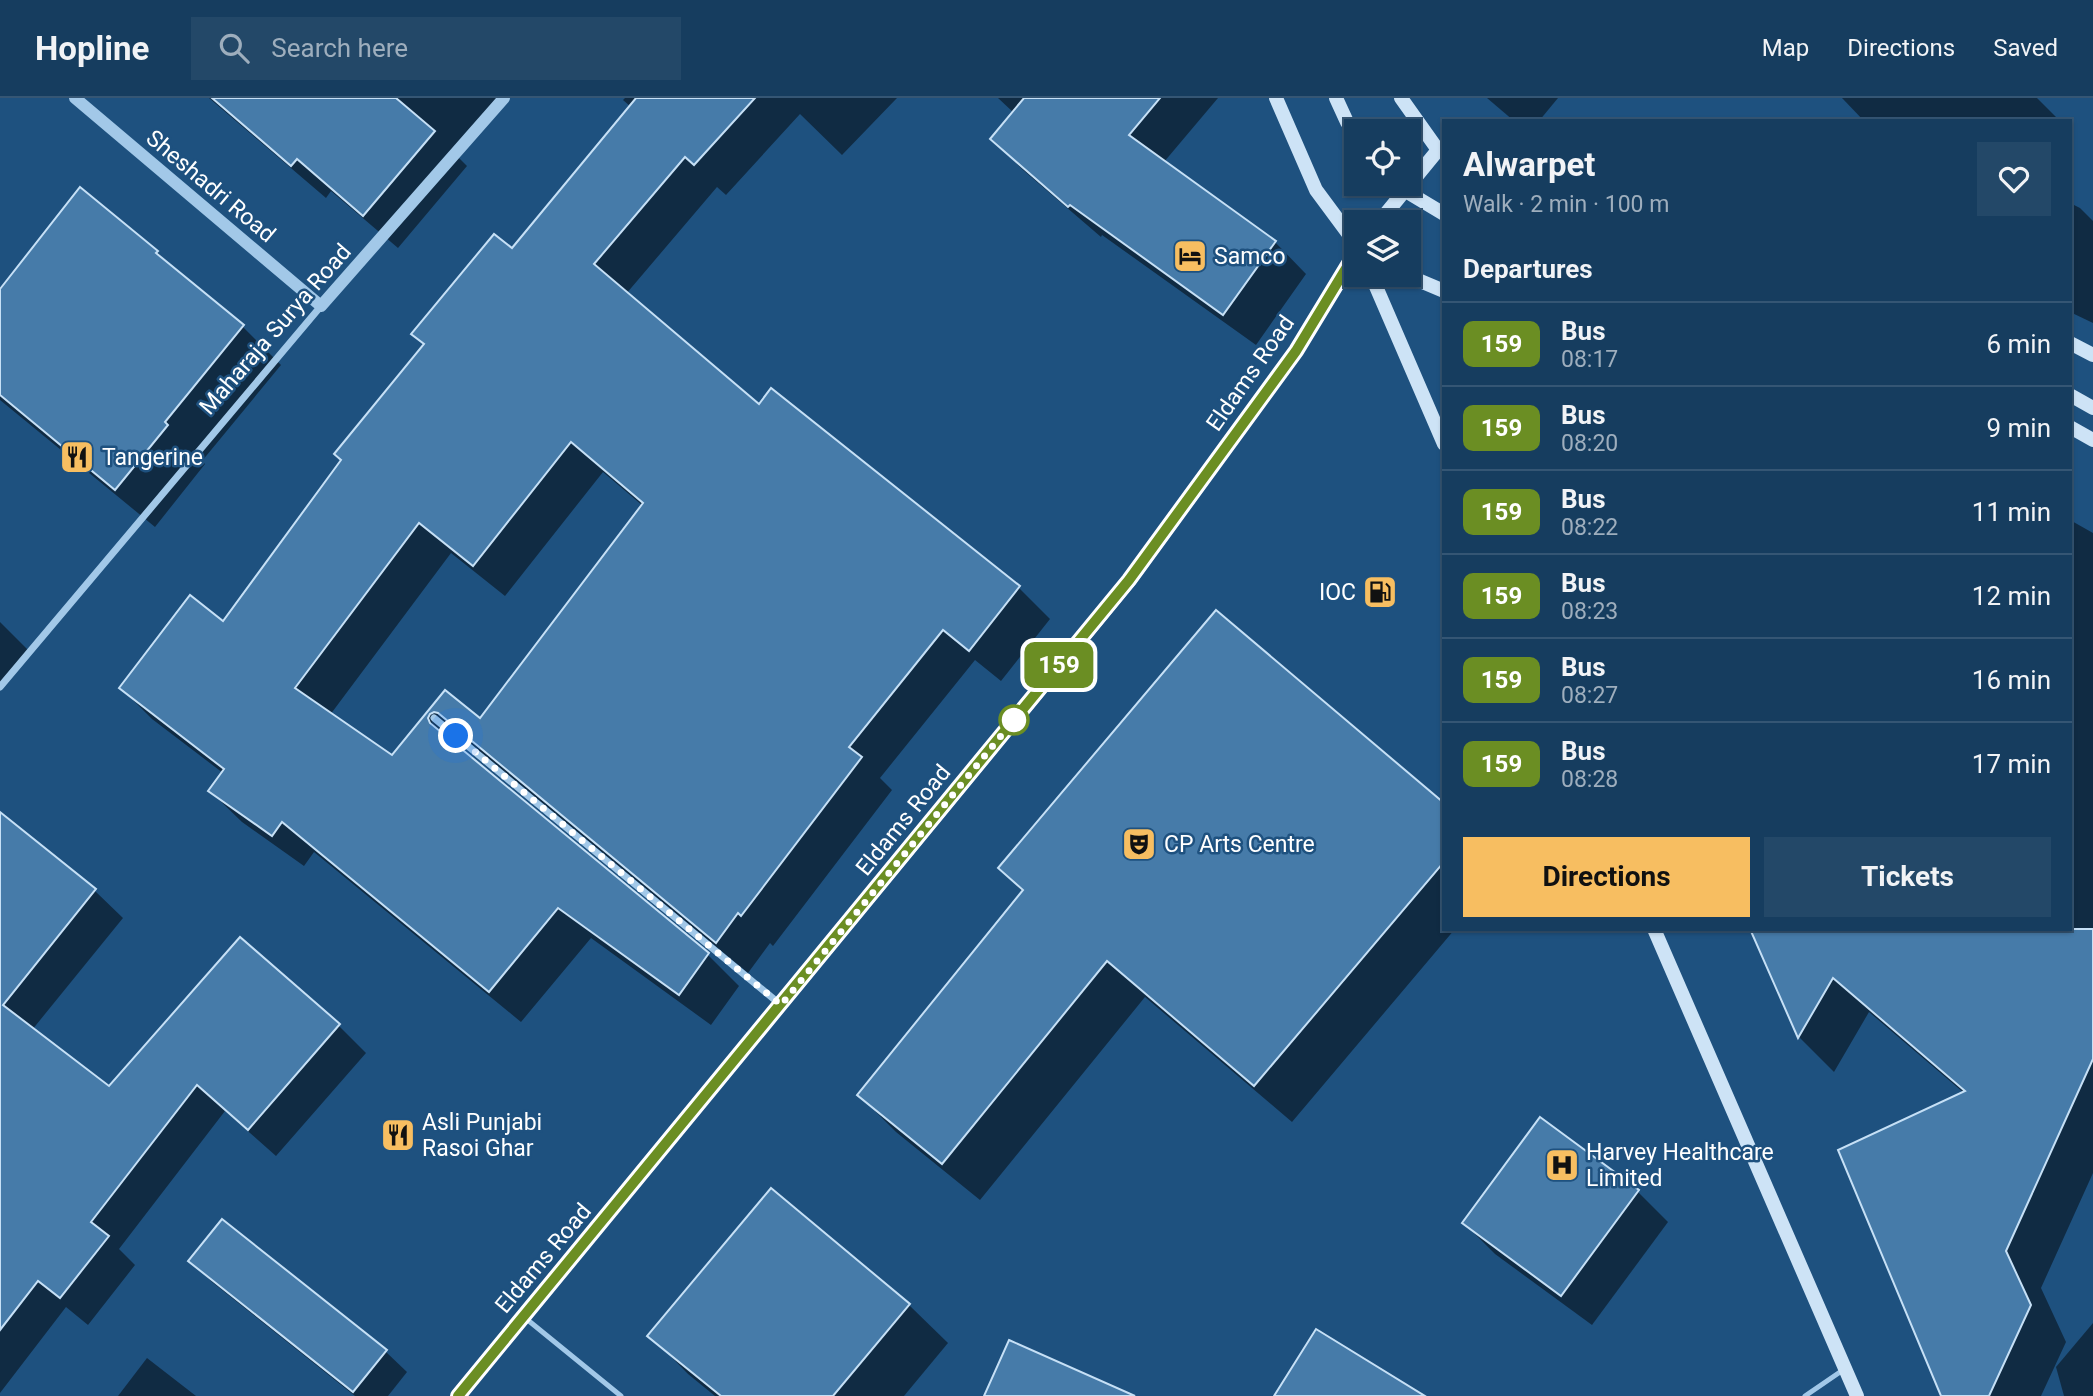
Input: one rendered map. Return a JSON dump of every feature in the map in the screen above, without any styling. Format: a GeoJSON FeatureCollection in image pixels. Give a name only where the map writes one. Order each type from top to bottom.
{"type":"FeatureCollection","features":[{"type":"Feature","properties":{"kind":"main road"},"geometry":{"type":"LineString","coordinates":[[1276,98],[1316,190],[1344,228]]}},
{"type":"Feature","properties":{"kind":"main road"},"geometry":{"type":"LineString","coordinates":[[1336,98],[1346,119]]}},
{"type":"Feature","properties":{"kind":"main road"},"geometry":{"type":"LineString","coordinates":[[1390,210],[1441,150],[1401,98]]}},
{"type":"Feature","properties":{"kind":"main road"},"geometry":{"type":"LineString","coordinates":[[1414,196],[1442,213]]}},
{"type":"Feature","properties":{"kind":"main road","name":"Eldams Road"},"geometry":{"type":"LineString","coordinates":[[458,1396],[1129,580],[1296,351],[1344,272]]}},
{"type":"Feature","properties":{"kind":"main road"},"geometry":{"type":"LineString","coordinates":[[1421,281],[1442,290]]}},
{"type":"Feature","properties":{"kind":"main road"},"geometry":{"type":"LineString","coordinates":[[1376,287],[1442,439]]}},
{"type":"Feature","properties":{"kind":"main road"},"geometry":{"type":"LineString","coordinates":[[2072,344],[2093,355]]}},
{"type":"Feature","properties":{"kind":"main road"},"geometry":{"type":"LineString","coordinates":[[2072,396],[2093,408]]}},
{"type":"Feature","properties":{"kind":"main road"},"geometry":{"type":"LineString","coordinates":[[2072,428],[2093,440]]}},
{"type":"Feature","properties":{"kind":"main road"},"geometry":{"type":"LineString","coordinates":[[1655,931],[1857,1396]]}},
{"type":"Feature","properties":{"kind":"street","name":"Sheshadri Road"},"geometry":{"type":"LineString","coordinates":[[75,98],[321,306]]}},
{"type":"Feature","properties":{"kind":"street","name":"Maharaja Surya Road"},"geometry":{"type":"LineString","coordinates":[[0,687],[321,306],[504,98]]}},
{"type":"Feature","properties":{"kind":"street"},"geometry":{"type":"LineString","coordinates":[[434,718],[781,1005]]}},
{"type":"Feature","properties":{"kind":"lane"},"geometry":{"type":"LineString","coordinates":[[524,1317],[621,1396]]}},
{"type":"Feature","properties":{"kind":"lane"},"geometry":{"type":"LineString","coordinates":[[1805,1396],[1845,1369]]}},
{"type":"Feature","properties":{"kind":"building"},"geometry":{"type":"Polygon","coordinates":[[[212,98],[396,98],[435,131],[363,216],[297,159],[291,166],[212,98]]]}},
{"type":"Feature","properties":{"kind":"building"},"geometry":{"type":"Polygon","coordinates":[[[636,98],[755,98],[694,165],[685,157],[594,264],[759,404],[771,388],[1020,586],[969,651],[943,630],[849,747],[862,757],[741,916],[738,913],[716,943],[438,713],[430,714],[430,723],[709,953],[679,995],[558,908],[489,992],[282,822],[272,836],[208,791],[224,769],[119,688],[190,595],[223,621],[341,460],[334,454],[424,344],[411,334],[494,234],[512,248],[636,98]],[[571,442],[473,566],[419,523],[295,688],[392,755],[445,690],[480,718],[643,503],[571,442]]]}},
{"type":"Feature","properties":{"kind":"building"},"geometry":{"type":"Polygon","coordinates":[[[1024,98],[1160,98],[1129,135],[1276,241],[1223,315],[1070,205],[1068,207],[990,139],[1024,98]]]}},
{"type":"Feature","properties":{"kind":"building"},"geometry":{"type":"Polygon","coordinates":[[[80,187],[244,325],[165,422],[168,425],[115,490],[0,395],[0,289],[80,187]]]}},
{"type":"Feature","properties":{"kind":"building"},"geometry":{"type":"Polygon","coordinates":[[[1216,610],[1442,801],[1442,864],[1254,1086],[1107,961],[942,1164],[857,1095],[1023,890],[998,868],[1216,610]]]}},
{"type":"Feature","properties":{"kind":"building"},"geometry":{"type":"Polygon","coordinates":[[[0,812],[96,889],[3,1005],[109,1086],[240,937],[340,1024],[248,1130],[197,1085],[91,1222],[109,1236],[60,1298],[38,1281],[0,1330],[0,812]]]}},
{"type":"Feature","properties":{"kind":"building"},"geometry":{"type":"Polygon","coordinates":[[[2093,929],[2093,1059],[2006,1251],[2031,1305],[1989,1396],[1941,1396],[1838,1150],[1965,1091],[1833,978],[1798,1038],[1751,931],[2093,929]]]}},
{"type":"Feature","properties":{"kind":"building"},"geometry":{"type":"Polygon","coordinates":[[[1540,1117],[1639,1190],[1561,1296],[1462,1223],[1540,1117]]]}},
{"type":"Feature","properties":{"kind":"building"},"geometry":{"type":"Polygon","coordinates":[[[771,1188],[910,1304],[833,1396],[721,1396],[647,1336],[771,1188]]]}},
{"type":"Feature","properties":{"kind":"building"},"geometry":{"type":"Polygon","coordinates":[[[222,1219],[387,1350],[353,1392],[188,1261],[222,1219]]]}},
{"type":"Feature","properties":{"kind":"building"},"geometry":{"type":"Polygon","coordinates":[[[1316,1329],[1425,1396],[1274,1396],[1316,1329]]]}},
{"type":"Feature","properties":{"kind":"building"},"geometry":{"type":"Polygon","coordinates":[[[1009,1340],[1135,1396],[984,1396],[1009,1340]]]}},
{"type":"Feature","properties":{"kind":"bus line","name":"159"},"geometry":{"type":"LineString","coordinates":[[458,1396],[1129,580],[1296,351],[1344,272]]}},
{"type":"Feature","properties":{"kind":"place","name":"Samco"},"geometry":{"type":"Point","coordinates":[1190,256]}},
{"type":"Feature","properties":{"kind":"place","name":"Tangerine"},"geometry":{"type":"Point","coordinates":[77,457]}},
{"type":"Feature","properties":{"kind":"place","name":"IOC"},"geometry":{"type":"Point","coordinates":[1380,592]}},
{"type":"Feature","properties":{"kind":"place","name":"CP Arts Centre"},"geometry":{"type":"Point","coordinates":[1139,844]}},
{"type":"Feature","properties":{"kind":"place","name":"Asli Punjabi Rasoi Ghar"},"geometry":{"type":"Point","coordinates":[398,1135]}},
{"type":"Feature","properties":{"kind":"place","name":"Harvey Healthcare Limited"},"geometry":{"type":"Point","coordinates":[1562,1165]}},
{"type":"Feature","properties":{"kind":"route"},"geometry":{"type":"LineString","coordinates":[[456,736],[781,1005],[1014,720]]}}]}
